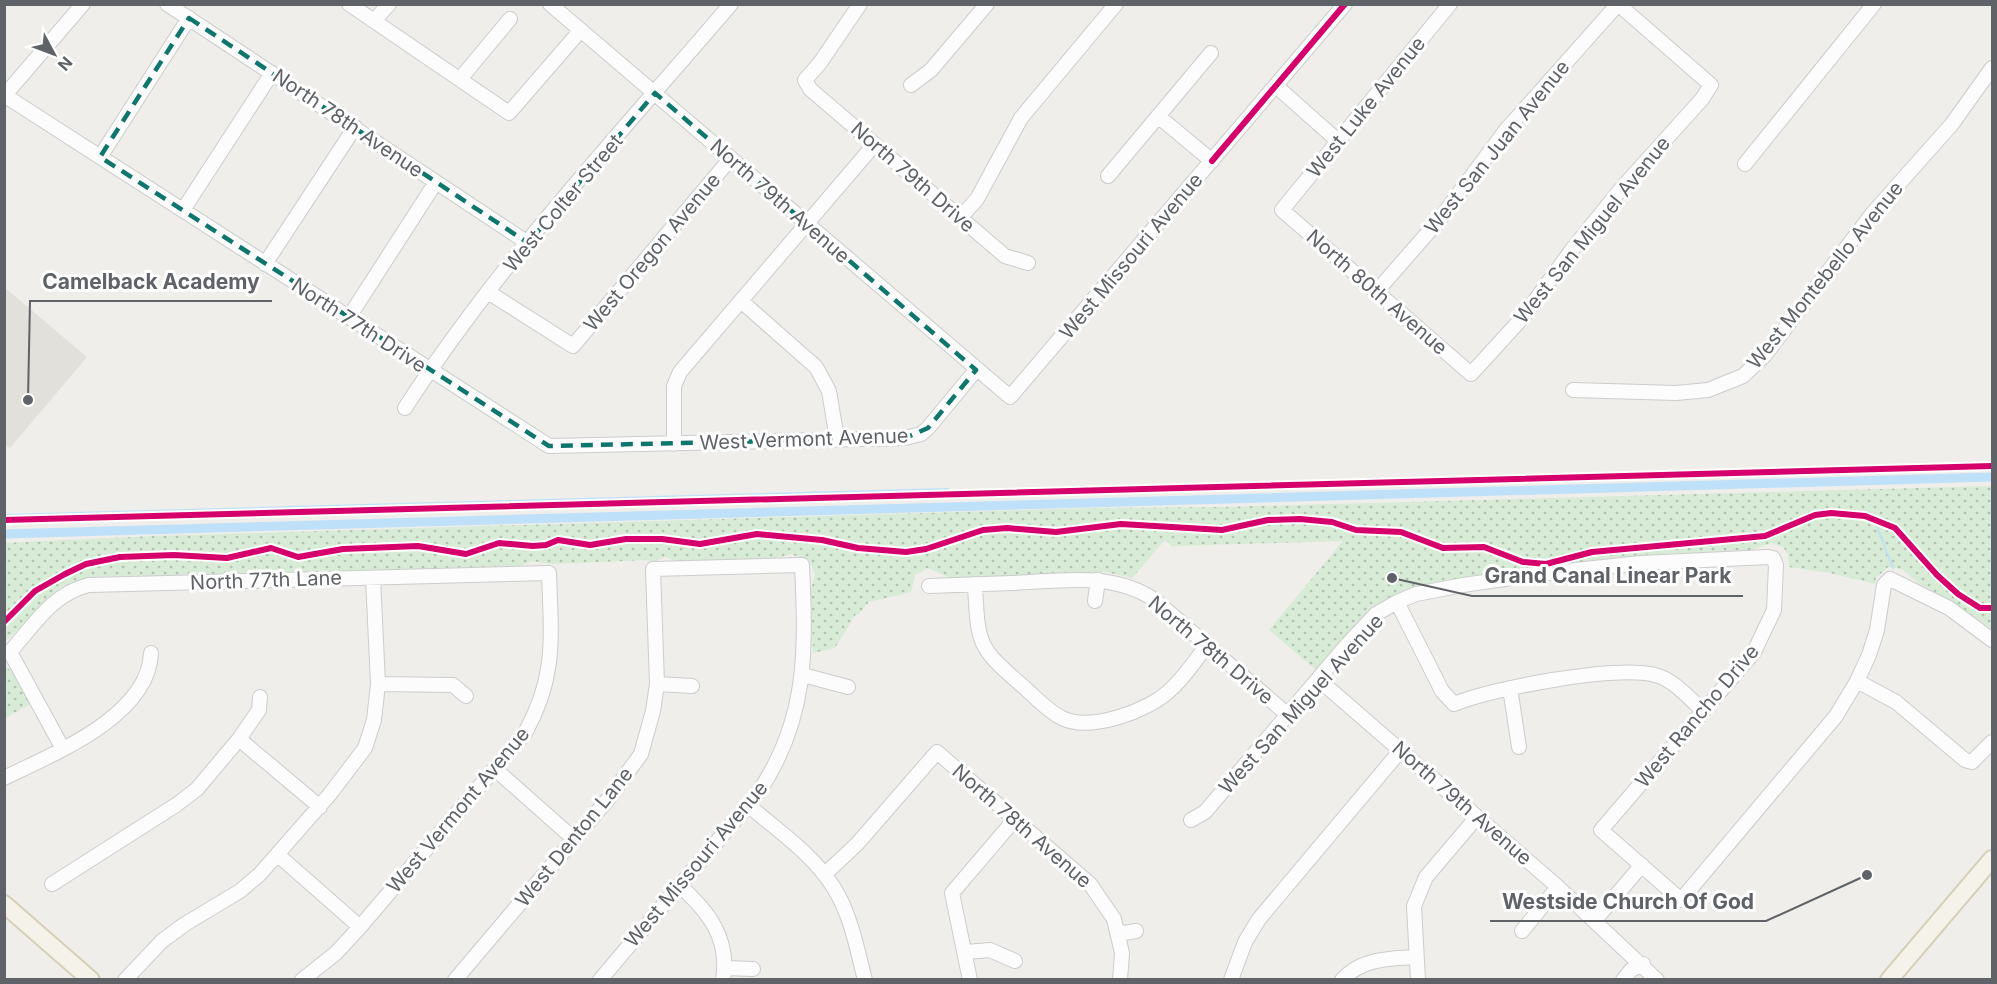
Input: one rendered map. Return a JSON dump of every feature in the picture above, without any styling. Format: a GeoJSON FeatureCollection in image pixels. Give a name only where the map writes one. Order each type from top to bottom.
{"type":"FeatureCollection","features":[{"type":"Feature","properties":{"kind":"main road"},"geometry":{"type":"LineString","coordinates":[[1889,980],[1992,859]]}},
{"type":"Feature","properties":{"kind":"main road"},"geometry":{"type":"LineString","coordinates":[[4,904],[91,980]]}},
{"type":"Feature","properties":{"kind":"street"},"geometry":{"type":"LineString","coordinates":[[5,95],[83,4]]}},
{"type":"Feature","properties":{"kind":"street","name":"North 78th Avenue"},"geometry":{"type":"LineString","coordinates":[[167,4],[528,243]]}},
{"type":"Feature","properties":{"kind":"street"},"geometry":{"type":"LineString","coordinates":[[349,4],[509,113],[580,30]]}},
{"type":"Feature","properties":{"kind":"street"},"geometry":{"type":"LineString","coordinates":[[374,21],[388,4]]}},
{"type":"Feature","properties":{"kind":"street","name":"North 79th Avenue"},"geometry":{"type":"LineString","coordinates":[[550,4],[1010,397]]}},
{"type":"Feature","properties":{"kind":"street","name":"West Colter Street"},"geometry":{"type":"LineString","coordinates":[[405,408],[429,370],[488,292],[731,4]]}},
{"type":"Feature","properties":{"kind":"street","name":"North 79th Drive"},"geometry":{"type":"LineString","coordinates":[[860,4],[806,80],[810,89],[1005,256],[1028,263]]}},
{"type":"Feature","properties":{"kind":"street"},"geometry":{"type":"LineString","coordinates":[[960,218],[977,199],[1021,118],[1116,4]]}},
{"type":"Feature","properties":{"kind":"street","name":"West Missouri Avenue"},"geometry":{"type":"LineString","coordinates":[[1010,397],[1345,4]]}},
{"type":"Feature","properties":{"kind":"street","name":"West Luke Avenue"},"geometry":{"type":"LineString","coordinates":[[1282,210],[1449,4]]}},
{"type":"Feature","properties":{"kind":"street","name":"West San Miguel Avenue"},"geometry":{"type":"LineString","coordinates":[[1471,374],[1524,316],[1570,251],[1712,85],[1618,4]]}},
{"type":"Feature","properties":{"kind":"street","name":"West San Juan Avenue"},"geometry":{"type":"LineString","coordinates":[[1377,291],[1439,220],[1506,130],[1618,4]]}},
{"type":"Feature","properties":{"kind":"street"},"geometry":{"type":"LineString","coordinates":[[1745,164],[1874,4]]}},
{"type":"Feature","properties":{"kind":"street"},"geometry":{"type":"LineString","coordinates":[[911,86],[931,70],[985,5]]}},
{"type":"Feature","properties":{"kind":"street"},"geometry":{"type":"LineString","coordinates":[[100,157],[189,18]]}},
{"type":"Feature","properties":{"kind":"street"},"geometry":{"type":"LineString","coordinates":[[460,79],[510,19]]}},
{"type":"Feature","properties":{"kind":"street"},"geometry":{"type":"LineString","coordinates":[[1108,176],[1211,53]]}},
{"type":"Feature","properties":{"kind":"street","name":"West Montebello Avenue"},"geometry":{"type":"LineString","coordinates":[[1573,390],[1676,393],[1708,390],[1743,376],[1765,355],[1872,214],[1952,124],[1992,68]]}},
{"type":"Feature","properties":{"kind":"street"},"geometry":{"type":"LineString","coordinates":[[183,210],[272,73]]}},
{"type":"Feature","properties":{"kind":"street"},"geometry":{"type":"LineString","coordinates":[[1276,86],[1338,141]]}},
{"type":"Feature","properties":{"kind":"street","name":"North 77th Drive"},"geometry":{"type":"LineString","coordinates":[[5,95],[549,446],[675,444]]}},
{"type":"Feature","properties":{"kind":"street"},"geometry":{"type":"LineString","coordinates":[[1158,116],[1212,161]]}},
{"type":"Feature","properties":{"kind":"street"},"geometry":{"type":"LineString","coordinates":[[266,264],[354,126]]}},
{"type":"Feature","properties":{"kind":"street"},"geometry":{"type":"LineString","coordinates":[[675,444],[674,386],[676,379],[874,145]]}},
{"type":"Feature","properties":{"kind":"street","name":"West Oregon Avenue"},"geometry":{"type":"LineString","coordinates":[[488,292],[573,346],[731,158]]}},
{"type":"Feature","properties":{"kind":"street"},"geometry":{"type":"LineString","coordinates":[[348,317],[436,182]]}},
{"type":"Feature","properties":{"kind":"street","name":"North 80th Avenue"},"geometry":{"type":"LineString","coordinates":[[1282,210],[1471,374]]}},
{"type":"Feature","properties":{"kind":"street"},"geometry":{"type":"LineString","coordinates":[[741,301],[816,367],[829,391],[837,439]]}},
{"type":"Feature","properties":{"kind":"street","name":"West Vermont Avenue"},"geometry":{"type":"LineString","coordinates":[[675,444],[905,438],[921,434],[934,422],[976,370]]}},
{"type":"Feature","properties":{"kind":"street","name":"West San Miguel Avenue"},"geometry":{"type":"LineString","coordinates":[[1191,820],[1205,812],[1376,614],[1416,594],[1547,573],[1641,562],[1732,557],[1773,558]]}},
{"type":"Feature","properties":{"kind":"street","name":"West Rancho Drive"},"geometry":{"type":"LineString","coordinates":[[1642,865],[1601,830],[1754,652],[1769,625],[1776,597],[1776,565],[1773,558]]}},
{"type":"Feature","properties":{"kind":"street","name":"West Missouri Avenue"},"geometry":{"type":"LineString","coordinates":[[600,980],[767,780],[781,754],[795,714],[803,675],[805,635],[802,565],[654,569]]}},
{"type":"Feature","properties":{"kind":"street","name":"West Denton Lane"},"geometry":{"type":"LineString","coordinates":[[455,980],[609,798],[641,754],[653,711],[657,684],[654,569]]}},
{"type":"Feature","properties":{"kind":"street","name":"West Vermont Avenue"},"geometry":{"type":"LineString","coordinates":[[302,980],[336,953],[360,927],[525,733],[538,710],[547,685],[551,661],[549,573]]}},
{"type":"Feature","properties":{"kind":"street","name":"North 77th Lane"},"geometry":{"type":"LineString","coordinates":[[63,749],[10,652],[57,599],[83,586],[549,573]]}},
{"type":"Feature","properties":{"kind":"street"},"geometry":{"type":"LineString","coordinates":[[125,980],[162,941],[240,891],[278,855],[349,772],[365,748],[374,720],[378,684],[373,578]]}},
{"type":"Feature","properties":{"kind":"street"},"geometry":{"type":"LineString","coordinates":[[1595,921],[1642,865],[1681,900],[1825,732],[1857,681],[1877,630],[1884,585],[1890,579],[1949,608],[1992,640]]}},
{"type":"Feature","properties":{"kind":"street"},"geometry":{"type":"LineString","coordinates":[[1095,601],[1098,580]]}},
{"type":"Feature","properties":{"kind":"street","name":"North 78th Drive"},"geometry":{"type":"LineString","coordinates":[[929,586],[1098,580],[1133,587],[1145,594],[1207,645],[1288,715]]}},
{"type":"Feature","properties":{"kind":"street"},"geometry":{"type":"LineString","coordinates":[[975,584],[978,633],[984,648],[1054,713],[1072,722],[1089,723],[1119,717],[1155,701],[1168,692],[1207,645]]}},
{"type":"Feature","properties":{"kind":"street"},"geometry":{"type":"LineString","coordinates":[[1397,603],[1442,691],[1454,704],[1510,688],[1639,672],[1658,675],[1703,711]]}},
{"type":"Feature","properties":{"kind":"street"},"geometry":{"type":"LineString","coordinates":[[4,778],[103,727],[150,670],[151,653]]}},
{"type":"Feature","properties":{"kind":"street"},"geometry":{"type":"LineString","coordinates":[[803,675],[848,687]]}},
{"type":"Feature","properties":{"kind":"street","name":"North 79th Avenue"},"geometry":{"type":"LineString","coordinates":[[1318,679],[1558,887],[1643,964],[1657,980]]}},
{"type":"Feature","properties":{"kind":"street"},"geometry":{"type":"LineString","coordinates":[[1857,681],[1896,702],[1965,760],[1972,762],[1992,742]]}},
{"type":"Feature","properties":{"kind":"street"},"geometry":{"type":"LineString","coordinates":[[378,684],[453,685],[466,696]]}},
{"type":"Feature","properties":{"kind":"street"},"geometry":{"type":"LineString","coordinates":[[657,684],[692,686]]}},
{"type":"Feature","properties":{"kind":"street"},"geometry":{"type":"LineString","coordinates":[[1510,688],[1519,747]]}},
{"type":"Feature","properties":{"kind":"street"},"geometry":{"type":"LineString","coordinates":[[52,884],[176,806],[197,789],[260,710],[260,697]]}},
{"type":"Feature","properties":{"kind":"street"},"geometry":{"type":"LineString","coordinates":[[239,739],[320,807]]}},
{"type":"Feature","properties":{"kind":"street"},"geometry":{"type":"LineString","coordinates":[[1231,980],[1245,942],[1259,919],[1401,750]]}},
{"type":"Feature","properties":{"kind":"street","name":"North 78th Avenue"},"geometry":{"type":"LineString","coordinates":[[825,874],[857,844],[937,752],[1090,884],[1114,918],[1118,934]]}},
{"type":"Feature","properties":{"kind":"street"},"geometry":{"type":"LineString","coordinates":[[495,770],[574,839]]}},
{"type":"Feature","properties":{"kind":"street"},"geometry":{"type":"LineString","coordinates":[[748,805],[812,859],[825,874],[843,905],[864,980]]}},
{"type":"Feature","properties":{"kind":"street"},"geometry":{"type":"LineString","coordinates":[[1418,980],[1414,906],[1426,877],[1476,817]]}},
{"type":"Feature","properties":{"kind":"street"},"geometry":{"type":"LineString","coordinates":[[970,980],[952,893],[1015,819]]}},
{"type":"Feature","properties":{"kind":"street"},"geometry":{"type":"LineString","coordinates":[[278,855],[360,927]]}},
{"type":"Feature","properties":{"kind":"street"},"geometry":{"type":"LineString","coordinates":[[680,885],[698,901],[716,927],[724,949],[724,974],[753,969]]}},
{"type":"Feature","properties":{"kind":"street"},"geometry":{"type":"LineString","coordinates":[[1522,930],[1558,887]]}},
{"type":"Feature","properties":{"kind":"street"},"geometry":{"type":"LineString","coordinates":[[1120,980],[1122,953],[1118,934],[1136,931]]}},
{"type":"Feature","properties":{"kind":"street"},"geometry":{"type":"LineString","coordinates":[[966,952],[990,950],[1015,961]]}},
{"type":"Feature","properties":{"kind":"street"},"geometry":{"type":"LineString","coordinates":[[1342,980],[1353,968],[1374,960],[1416,957]]}},
{"type":"Feature","properties":{"kind":"street"},"geometry":{"type":"LineString","coordinates":[[1623,980],[1631,970],[1643,964]]}},
{"type":"Feature","properties":{"kind":"street"},"geometry":{"type":"LineString","coordinates":[[1637,980],[1643,964]]}},
{"type":"Feature","properties":{"kind":"highlighted area"},"geometry":{"type":"Polygon","coordinates":[[[189,18],[528,243],[655,93],[976,370],[928,428],[905,438],[549,446],[100,157],[189,18]]]}},
{"type":"Feature","properties":{"kind":"shaded area"},"geometry":{"type":"Polygon","coordinates":[[[4,287],[87,357],[10,448],[4,444],[4,287]]]}},
{"type":"Feature","properties":{"kind":"green space"},"geometry":{"type":"Polygon","coordinates":[[[1992,486],[1992,629],[1961,607],[1918,583],[1902,569],[1888,567],[1876,578],[1875,584],[1830,573],[1789,567],[1788,554],[1783,547],[1771,543],[1752,550],[1642,555],[1546,566],[1415,587],[1385,601],[1360,621],[1316,670],[1269,630],[1343,541],[1172,546],[1165,540],[1132,578],[1106,572],[951,578],[928,568],[915,575],[911,592],[869,602],[858,615],[856,614],[835,648],[813,653],[811,590],[815,574],[810,562],[791,554],[772,559],[679,562],[665,557],[650,563],[648,560],[551,564],[532,561],[520,566],[88,577],[60,588],[5,641],[4,543],[153,536],[1093,508],[1221,507],[1992,486]]]}},
{"type":"Feature","properties":{"kind":"green space"},"geometry":{"type":"Polygon","coordinates":[[[4,665],[16,675],[31,704],[5,718],[4,665]]]}},
{"type":"Feature","properties":{"kind":"waterway"},"geometry":{"type":"LineString","coordinates":[[4,534],[1992,477]]}},
{"type":"Feature","properties":{"kind":"waterway"},"geometry":{"type":"LineString","coordinates":[[4,515],[948,489]]}},
{"type":"Feature","properties":{"kind":"waterway"},"geometry":{"type":"LineString","coordinates":[[1876,524],[1893,568]]}},
{"type":"Feature","properties":{"kind":"cycle path"},"geometry":{"type":"LineString","coordinates":[[1212,161],[1345,4]]}},
{"type":"Feature","properties":{"kind":"cycle path"},"geometry":{"type":"LineString","coordinates":[[4,520],[1992,466]]}},
{"type":"Feature","properties":{"kind":"cycle path"},"geometry":{"type":"LineString","coordinates":[[4,622],[35,591],[65,574],[86,564],[120,557],[174,555],[227,558],[271,548],[298,557],[343,549],[418,546],[466,554],[499,543],[533,546],[546,545],[558,540],[590,545],[626,539],[662,539],[700,544],[757,534],[822,540],[858,548],[906,552],[926,549],[983,530],[1007,528],[1056,532],[1121,524],[1222,530],[1268,520],[1300,519],[1332,522],[1356,530],[1401,532],[1443,548],[1484,547],[1523,562],[1546,564],[1592,552],[1765,536],[1815,515],[1831,513],[1865,516],[1895,528],[1937,575],[1958,594],[1980,608],[1992,608]]}},
{"type":"Feature","properties":{"kind":"place","name":"Camelback Academy"},"geometry":{"type":"Point","coordinates":[28,400]}},
{"type":"Feature","properties":{"kind":"place","name":"Grand Canal Linear Park"},"geometry":{"type":"Point","coordinates":[1392,578]}},
{"type":"Feature","properties":{"kind":"place","name":"Westside Church Of God"},"geometry":{"type":"Point","coordinates":[1867,875]}}]}
